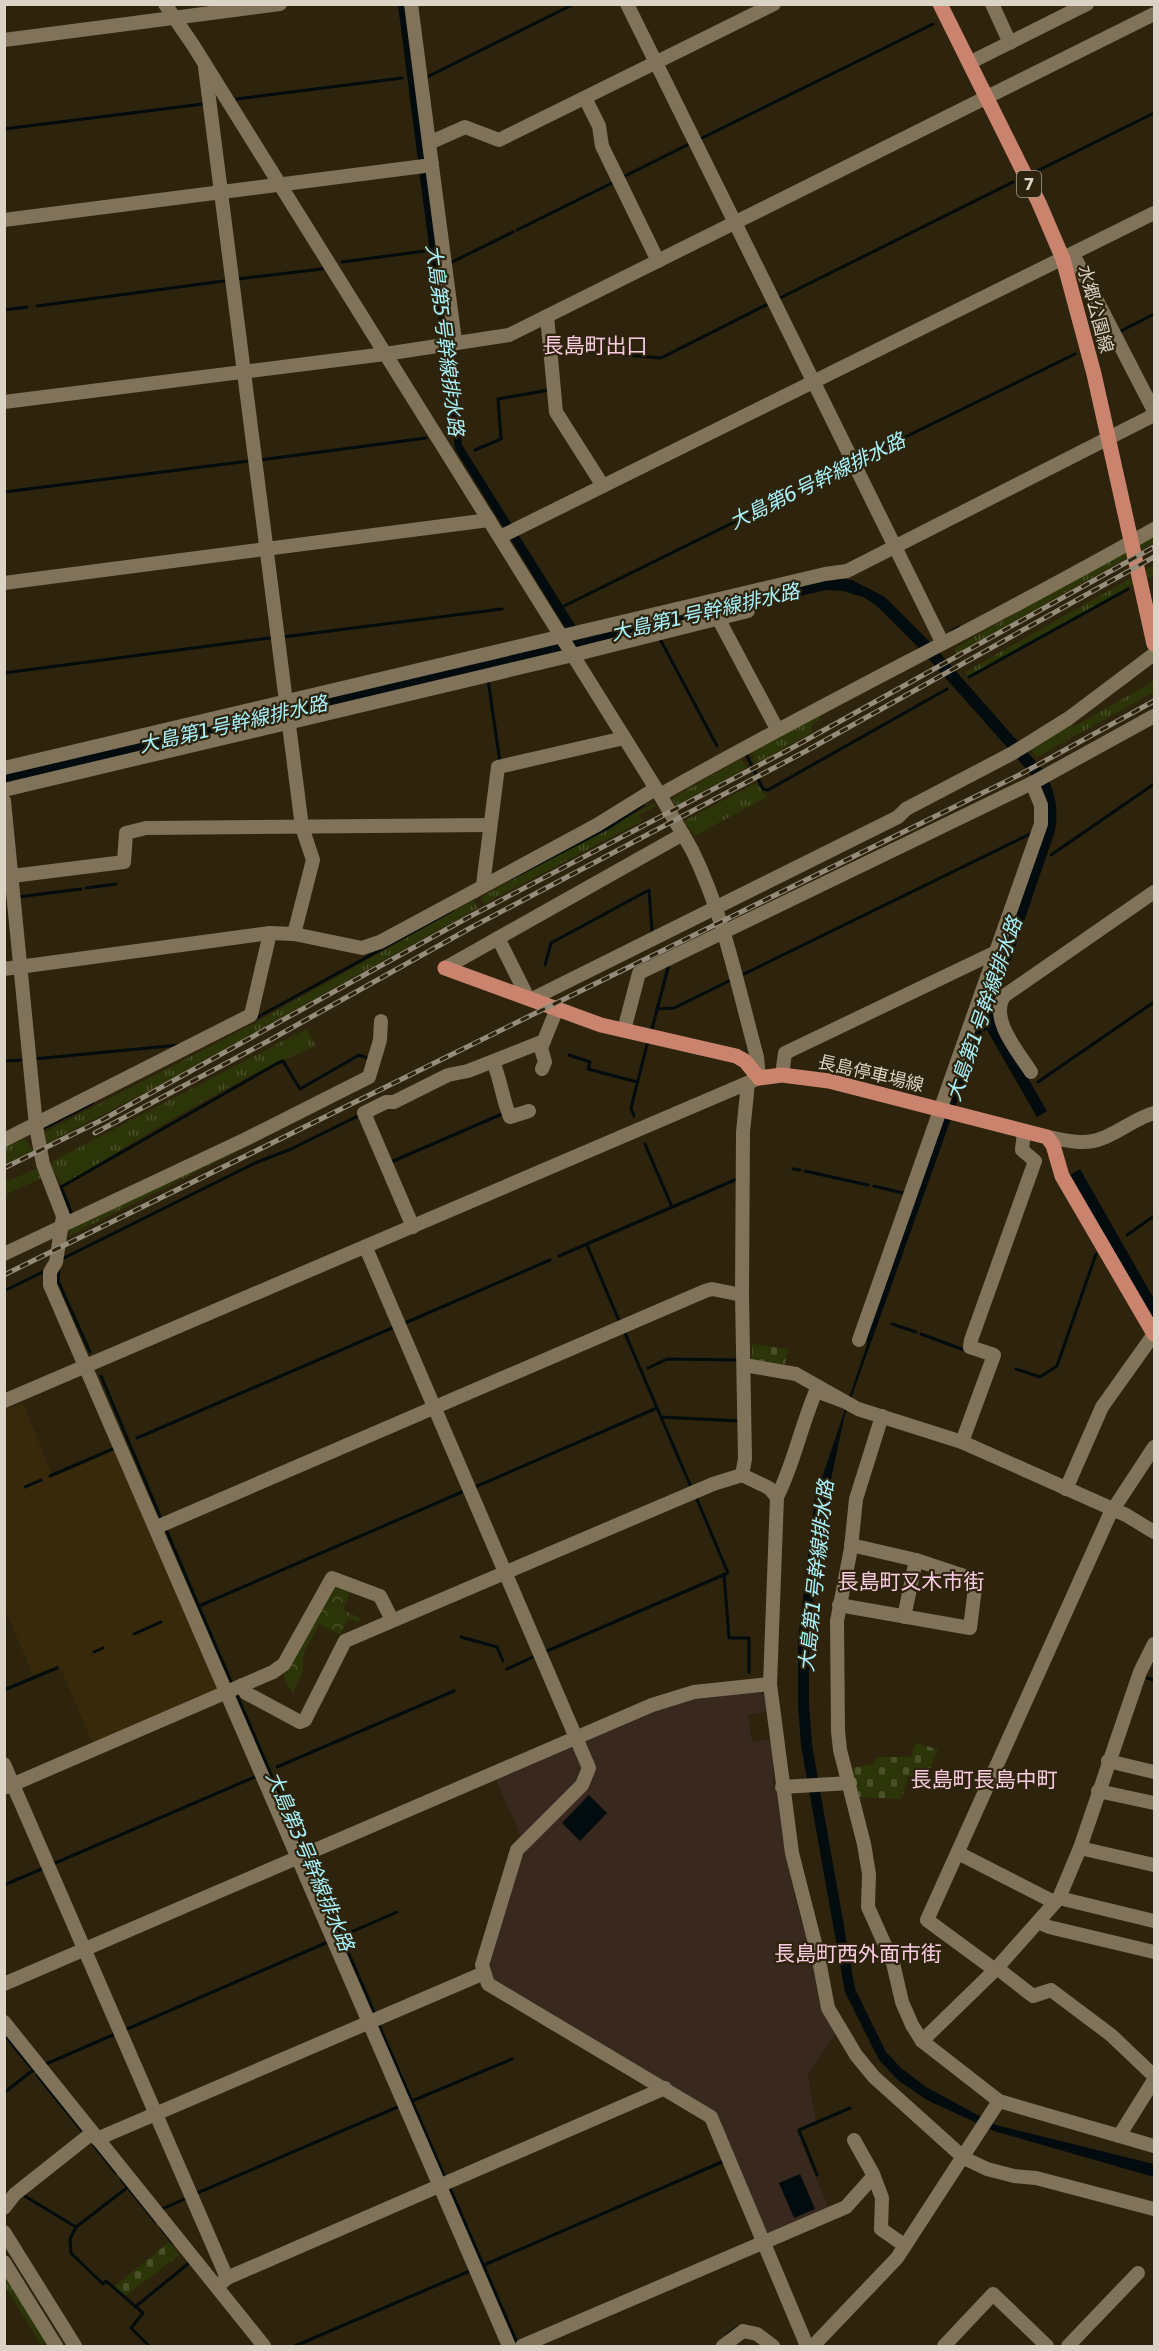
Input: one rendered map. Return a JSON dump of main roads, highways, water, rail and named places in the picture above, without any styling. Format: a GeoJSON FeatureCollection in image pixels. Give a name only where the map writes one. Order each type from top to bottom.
{"type":"FeatureCollection","features":[{"type":"Feature","properties":{"kind":"main road","name":"水郷公園線"},"geometry":{"type":"LineString","coordinates":[[940,4],[1068,256],[1155,644]]}},
{"type":"Feature","properties":{"kind":"main road","name":"長島停車場線"},"geometry":{"type":"LineString","coordinates":[[445,968],[530,998],[556,1011],[624,1030],[736,1056],[745,1061],[753,1080],[782,1075],[829,1081],[1047,1137],[1053,1145],[1062,1176],[1155,1334]]}},
{"type":"Feature","properties":{"kind":"water"},"geometry":{"type":"Polygon","coordinates":[[[398,5],[407,5],[462,445],[582,636],[835,578],[852,580],[885,597],[931,643],[1043,770],[1053,792],[1056,807],[1055,831],[995,1006],[997,1025],[1047,1111],[1037,1117],[987,1030],[982,1032],[844,1418],[822,1522],[809,1640],[809,1704],[812,1745],[855,1989],[886,2052],[901,2068],[926,2087],[996,2125],[1154,2164],[1154,2177],[994,2131],[927,2100],[899,2081],[879,2060],[845,1992],[801,1745],[798,1704],[798,1640],[815,1498],[867,1345],[866,1339],[1045,822],[1038,782],[919,648],[876,605],[863,597],[843,591],[826,590],[5,784],[4,774],[551,644],[559,644],[572,639],[455,449],[398,5]]]}},
{"type":"Feature","properties":{"kind":"water"},"geometry":{"type":"Polygon","coordinates":[[[1080,1169],[1154,1299],[1154,1321],[1070,1175],[1080,1169]]]}},
{"type":"Feature","properties":{"kind":"water"},"geometry":{"type":"Polygon","coordinates":[[[589,1795],[607,1813],[580,1841],[562,1823],[589,1795]]]}},
{"type":"Feature","properties":{"kind":"water"},"geometry":{"type":"Polygon","coordinates":[[[800,2174],[815,2209],[794,2218],[779,2183],[800,2174]]]}},
{"type":"Feature","properties":{"kind":"waterway"},"geometry":{"type":"LineString","coordinates":[[425,78],[574,4]]}},
{"type":"Feature","properties":{"kind":"waterway"},"geometry":{"type":"LineString","coordinates":[[698,140],[933,24]]}},
{"type":"Feature","properties":{"kind":"waterway"},"geometry":{"type":"LineString","coordinates":[[237,99],[402,78]]}},
{"type":"Feature","properties":{"kind":"waterway"},"geometry":{"type":"LineString","coordinates":[[4,129],[203,104]]}},
{"type":"Feature","properties":{"kind":"waterway"},"geometry":{"type":"LineString","coordinates":[[1037,171],[1154,113]]}},
{"type":"Feature","properties":{"kind":"waterway"},"geometry":{"type":"LineString","coordinates":[[623,177],[689,144]]}},
{"type":"Feature","properties":{"kind":"waterway"},"geometry":{"type":"LineString","coordinates":[[517,230],[614,182]]}},
{"type":"Feature","properties":{"kind":"waterway"},"geometry":{"type":"LineString","coordinates":[[778,299],[1013,182]]}},
{"type":"Feature","properties":{"kind":"waterway","name":"大島第5号幹線排水路"},"geometry":{"type":"LineString","coordinates":[[450,263],[513,232]]}},
{"type":"Feature","properties":{"kind":"waterway","name":"大島第5号幹線排水路"},"geometry":{"type":"LineString","coordinates":[[342,262],[425,251]]}},
{"type":"Feature","properties":{"kind":"waterway"},"geometry":{"type":"LineString","coordinates":[[238,279],[322,269]]}},
{"type":"Feature","properties":{"kind":"waterway"},"geometry":{"type":"LineString","coordinates":[[37,306],[224,281]]}},
{"type":"Feature","properties":{"kind":"waterway"},"geometry":{"type":"LineString","coordinates":[[555,349],[661,358],[768,304]]}},
{"type":"Feature","properties":{"kind":"waterway"},"geometry":{"type":"LineString","coordinates":[[4,310],[27,307]]}},
{"type":"Feature","properties":{"kind":"waterway","name":"大島第6号幹線排水路"},"geometry":{"type":"LineString","coordinates":[[1119,332],[1154,314]]}},
{"type":"Feature","properties":{"kind":"waterway","name":"大島第6号幹線排水路"},"geometry":{"type":"LineString","coordinates":[[1096,343],[1110,336]]}},
{"type":"Feature","properties":{"kind":"waterway","name":"大島第6号幹線排水路"},"geometry":{"type":"LineString","coordinates":[[858,460],[1075,354]]}},
{"type":"Feature","properties":{"kind":"waterway"},"geometry":{"type":"LineString","coordinates":[[475,450],[501,439],[498,399],[549,390]]}},
{"type":"Feature","properties":{"kind":"waterway"},"geometry":{"type":"LineString","coordinates":[[260,460],[426,438]]}},
{"type":"Feature","properties":{"kind":"waterway"},"geometry":{"type":"LineString","coordinates":[[4,492],[249,461]]}},
{"type":"Feature","properties":{"kind":"waterway","name":"大島第6号幹線排水路"},"geometry":{"type":"LineString","coordinates":[[560,608],[850,465]]}},
{"type":"Feature","properties":{"kind":"waterway"},"geometry":{"type":"LineString","coordinates":[[969,677],[1128,589]]}},
{"type":"Feature","properties":{"kind":"waterway"},"geometry":{"type":"LineString","coordinates":[[283,637],[502,609]]}},
{"type":"Feature","properties":{"kind":"waterway"},"geometry":{"type":"LineString","coordinates":[[952,631],[959,627]]}},
{"type":"Feature","properties":{"kind":"waterway"},"geometry":{"type":"LineString","coordinates":[[4,673],[270,638]]}},
{"type":"Feature","properties":{"kind":"waterway","name":"大島第1号幹線排水路"},"geometry":{"type":"LineString","coordinates":[[660,639],[717,746]]}},
{"type":"Feature","properties":{"kind":"waterway"},"geometry":{"type":"LineString","coordinates":[[488,680],[500,762]]}},
{"type":"Feature","properties":{"kind":"waterway"},"geometry":{"type":"LineString","coordinates":[[746,754],[763,789],[768,790],[947,689]]}},
{"type":"Feature","properties":{"kind":"waterway"},"geometry":{"type":"LineString","coordinates":[[1051,855],[1154,784]]}},
{"type":"Feature","properties":{"kind":"waterway"},"geometry":{"type":"LineString","coordinates":[[510,879],[608,828],[643,805]]}},
{"type":"Feature","properties":{"kind":"waterway"},"geometry":{"type":"LineString","coordinates":[[744,974],[1032,833]]}},
{"type":"Feature","properties":{"kind":"waterway"},"geometry":{"type":"LineString","coordinates":[[86,888],[116,884]]}},
{"type":"Feature","properties":{"kind":"waterway"},"geometry":{"type":"LineString","coordinates":[[18,897],[81,889]]}},
{"type":"Feature","properties":{"kind":"waterway"},"geometry":{"type":"LineString","coordinates":[[545,965],[551,943],[649,890],[652,932]]}},
{"type":"Feature","properties":{"kind":"waterway"},"geometry":{"type":"LineString","coordinates":[[256,1018],[453,910]]}},
{"type":"Feature","properties":{"kind":"waterway"},"geometry":{"type":"LineString","coordinates":[[652,1029],[669,964]]}},
{"type":"Feature","properties":{"kind":"waterway"},"geometry":{"type":"LineString","coordinates":[[657,1009],[674,1008],[729,981]]}},
{"type":"Feature","properties":{"kind":"waterway"},"geometry":{"type":"LineString","coordinates":[[1038,1082],[1154,1002]]}},
{"type":"Feature","properties":{"kind":"waterway"},"geometry":{"type":"LineString","coordinates":[[634,1116],[631,1108],[648,1041]]}},
{"type":"Feature","properties":{"kind":"waterway"},"geometry":{"type":"LineString","coordinates":[[34,1059],[179,1045]]}},
{"type":"Feature","properties":{"kind":"waterway"},"geometry":{"type":"LineString","coordinates":[[72,1214],[61,1187],[276,1064],[283,1061],[300,1089],[359,1055],[370,1059]]}},
{"type":"Feature","properties":{"kind":"waterway"},"geometry":{"type":"LineString","coordinates":[[569,1055],[590,1062],[588,1069],[637,1082]]}},
{"type":"Feature","properties":{"kind":"waterway"},"geometry":{"type":"LineString","coordinates":[[4,1061],[23,1060]]}},
{"type":"Feature","properties":{"kind":"waterway"},"geometry":{"type":"LineString","coordinates":[[44,1128],[93,1103]]}},
{"type":"Feature","properties":{"kind":"waterway"},"geometry":{"type":"LineString","coordinates":[[391,1162],[502,1114]]}},
{"type":"Feature","properties":{"kind":"waterway"},"geometry":{"type":"LineString","coordinates":[[62,1259],[255,1163],[291,1149],[360,1115]]}},
{"type":"Feature","properties":{"kind":"waterway"},"geometry":{"type":"LineString","coordinates":[[645,1144],[672,1207]]}},
{"type":"Feature","properties":{"kind":"waterway"},"geometry":{"type":"LineString","coordinates":[[793,1169],[800,1170]]}},
{"type":"Feature","properties":{"kind":"waterway"},"geometry":{"type":"LineString","coordinates":[[805,1171],[868,1185]]}},
{"type":"Feature","properties":{"kind":"waterway"},"geometry":{"type":"LineString","coordinates":[[559,1256],[737,1179]]}},
{"type":"Feature","properties":{"kind":"waterway"},"geometry":{"type":"LineString","coordinates":[[874,1186],[903,1193]]}},
{"type":"Feature","properties":{"kind":"waterway"},"geometry":{"type":"LineString","coordinates":[[1127,1235],[1154,1216]]}},
{"type":"Feature","properties":{"kind":"waterway"},"geometry":{"type":"LineString","coordinates":[[587,1245],[620,1323]]}},
{"type":"Feature","properties":{"kind":"waterway"},"geometry":{"type":"LineString","coordinates":[[1016,1369],[1040,1377],[1057,1366],[1096,1254]]}},
{"type":"Feature","properties":{"kind":"waterway"},"geometry":{"type":"LineString","coordinates":[[405,1323],[550,1260]]}},
{"type":"Feature","properties":{"kind":"waterway"},"geometry":{"type":"LineString","coordinates":[[4,1291],[45,1271]]}},
{"type":"Feature","properties":{"kind":"waterway"},"geometry":{"type":"LineString","coordinates":[[59,1271],[58,1281],[90,1352]]}},
{"type":"Feature","properties":{"kind":"waterway"},"geometry":{"type":"LineString","coordinates":[[892,1324],[916,1332]]}},
{"type":"Feature","properties":{"kind":"waterway"},"geometry":{"type":"LineString","coordinates":[[137,1438],[392,1328]]}},
{"type":"Feature","properties":{"kind":"waterway"},"geometry":{"type":"LineString","coordinates":[[624,1331],[691,1487]]}},
{"type":"Feature","properties":{"kind":"waterway"},"geometry":{"type":"LineString","coordinates":[[921,1334],[967,1351]]}},
{"type":"Feature","properties":{"kind":"waterway"},"geometry":{"type":"LineString","coordinates":[[648,1368],[667,1359],[737,1360]]}},
{"type":"Feature","properties":{"kind":"waterway","name":"大島第3号幹線排水路"},"geometry":{"type":"LineString","coordinates":[[101,1376],[162,1521]]}},
{"type":"Feature","properties":{"kind":"waterway"},"geometry":{"type":"LineString","coordinates":[[475,1487],[657,1408]]}},
{"type":"Feature","properties":{"kind":"waterway"},"geometry":{"type":"LineString","coordinates":[[661,1417],[740,1421]]}},
{"type":"Feature","properties":{"kind":"waterway"},"geometry":{"type":"LineString","coordinates":[[50,1476],[115,1448]]}},
{"type":"Feature","properties":{"kind":"waterway"},"geometry":{"type":"LineString","coordinates":[[25,1487],[41,1480]]}},
{"type":"Feature","properties":{"kind":"waterway"},"geometry":{"type":"LineString","coordinates":[[199,1606],[462,1492]]}},
{"type":"Feature","properties":{"kind":"waterway"},"geometry":{"type":"LineString","coordinates":[[547,1651],[728,1573],[696,1497]]}},
{"type":"Feature","properties":{"kind":"waterway","name":"大島第3号幹線排水路"},"geometry":{"type":"LineString","coordinates":[[165,1527],[232,1684]]}},
{"type":"Feature","properties":{"kind":"waterway"},"geometry":{"type":"LineString","coordinates":[[724,1574],[729,1638],[749,1638],[749,1672]]}},
{"type":"Feature","properties":{"kind":"waterway"},"geometry":{"type":"LineString","coordinates":[[134,1634],[161,1622]]}},
{"type":"Feature","properties":{"kind":"waterway"},"geometry":{"type":"LineString","coordinates":[[461,1637],[497,1647],[503,1661]]}},
{"type":"Feature","properties":{"kind":"waterway"},"geometry":{"type":"LineString","coordinates":[[94,1652],[103,1648]]}},
{"type":"Feature","properties":{"kind":"waterway"},"geometry":{"type":"LineString","coordinates":[[507,1669],[533,1657]]}},
{"type":"Feature","properties":{"kind":"waterway"},"geometry":{"type":"LineString","coordinates":[[4,1690],[57,1668]]}},
{"type":"Feature","properties":{"kind":"waterway"},"geometry":{"type":"LineString","coordinates":[[1147,1678],[1154,1680]]}},
{"type":"Feature","properties":{"kind":"waterway"},"geometry":{"type":"LineString","coordinates":[[277,1767],[454,1691]]}},
{"type":"Feature","properties":{"kind":"waterway","name":"大島第3号幹線排水路"},"geometry":{"type":"LineString","coordinates":[[236,1693],[303,1849]]}},
{"type":"Feature","properties":{"kind":"waterway"},"geometry":{"type":"LineString","coordinates":[[53,1864],[257,1776]]}},
{"type":"Feature","properties":{"kind":"waterway","name":"大島第3号幹線排水路"},"geometry":{"type":"LineString","coordinates":[[307,1858],[375,2014]]}},
{"type":"Feature","properties":{"kind":"waterway"},"geometry":{"type":"LineString","coordinates":[[4,1885],[44,1868]]}},
{"type":"Feature","properties":{"kind":"waterway"},"geometry":{"type":"LineString","coordinates":[[349,1933],[397,1912]]}},
{"type":"Feature","properties":{"kind":"waterway"},"geometry":{"type":"LineString","coordinates":[[125,2030],[328,1942]]}},
{"type":"Feature","properties":{"kind":"waterway","name":"大島第3号幹線排水路"},"geometry":{"type":"LineString","coordinates":[[378,2023],[446,2180]]}},
{"type":"Feature","properties":{"kind":"waterway"},"geometry":{"type":"LineString","coordinates":[[4,2034],[34,2071]]}},
{"type":"Feature","properties":{"kind":"waterway"},"geometry":{"type":"LineString","coordinates":[[46,2064],[115,2034]]}},
{"type":"Feature","properties":{"kind":"waterway"},"geometry":{"type":"LineString","coordinates":[[412,2101],[512,2059]]}},
{"type":"Feature","properties":{"kind":"waterway"},"geometry":{"type":"LineString","coordinates":[[4,2093],[33,2070]]}},
{"type":"Feature","properties":{"kind":"waterway"},"geometry":{"type":"LineString","coordinates":[[37,2075],[84,2133]]}},
{"type":"Feature","properties":{"kind":"waterway"},"geometry":{"type":"LineString","coordinates":[[195,2194],[400,2106]]}},
{"type":"Feature","properties":{"kind":"waterway"},"geometry":{"type":"LineString","coordinates":[[817,2175],[799,2130],[850,2108]]}},
{"type":"Feature","properties":{"kind":"waterway"},"geometry":{"type":"LineString","coordinates":[[93,2144],[116,2173]]}},
{"type":"Feature","properties":{"kind":"waterway"},"geometry":{"type":"LineString","coordinates":[[484,2265],[722,2162]]}},
{"type":"Feature","properties":{"kind":"waterway"},"geometry":{"type":"LineString","coordinates":[[121,2179],[156,2222]]}},
{"type":"Feature","properties":{"kind":"waterway","name":"大島第3号幹線排水路"},"geometry":{"type":"LineString","coordinates":[[449,2186],[518,2345]]}},
{"type":"Feature","properties":{"kind":"waterway"},"geometry":{"type":"LineString","coordinates":[[23,2195],[76,2227],[128,2187]]}},
{"type":"Feature","properties":{"kind":"waterway"},"geometry":{"type":"LineString","coordinates":[[162,2209],[187,2198]]}},
{"type":"Feature","properties":{"kind":"waterway"},"geometry":{"type":"LineString","coordinates":[[76,2227],[70,2239],[71,2253],[103,2284],[106,2281],[143,2313],[131,2328],[149,2346]]}},
{"type":"Feature","properties":{"kind":"waterway"},"geometry":{"type":"LineString","coordinates":[[161,2228],[173,2243]]}},
{"type":"Feature","properties":{"kind":"waterway"},"geometry":{"type":"LineString","coordinates":[[135,2307],[189,2263]]}},
{"type":"Feature","properties":{"kind":"waterway"},"geometry":{"type":"LineString","coordinates":[[295,2346],[470,2271]]}},
{"type":"Feature","properties":{"kind":"waterway"},"geometry":{"type":"LineString","coordinates":[[727,2335],[738,2327]]}},
{"type":"Feature","properties":{"kind":"railway"},"geometry":{"type":"LineString","coordinates":[[4,1168],[104,1119],[467,918],[790,749],[1154,547]]}},
{"type":"Feature","properties":{"kind":"railway"},"geometry":{"type":"LineString","coordinates":[[95,1133],[270,1040],[474,926],[806,751],[1154,557]]}},
{"type":"Feature","properties":{"kind":"railway"},"geometry":{"type":"LineString","coordinates":[[4,1275],[1021,774],[1154,701]]}},
{"type":"Feature","properties":{"kind":"district","name":"長島町出口"},"geometry":{"type":"Point","coordinates":[595,346]}},
{"type":"Feature","properties":{"kind":"district","name":"長島町又木市街"},"geometry":{"type":"Point","coordinates":[911,1582]}},
{"type":"Feature","properties":{"kind":"district","name":"長島町長島中町"},"geometry":{"type":"Point","coordinates":[984,1780]}},
{"type":"Feature","properties":{"kind":"district","name":"長島町西外面市街"},"geometry":{"type":"Point","coordinates":[858,1954]}}]}
